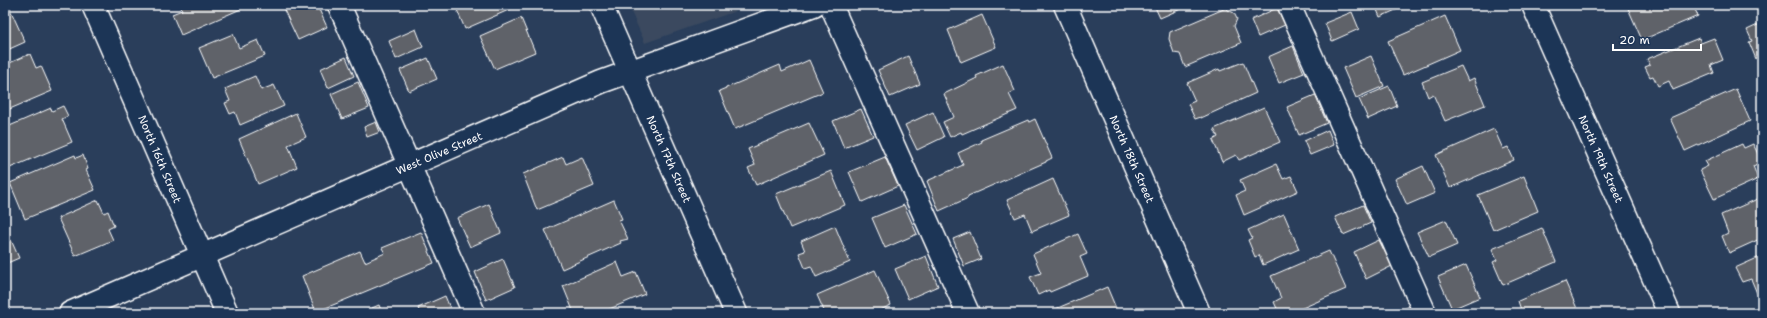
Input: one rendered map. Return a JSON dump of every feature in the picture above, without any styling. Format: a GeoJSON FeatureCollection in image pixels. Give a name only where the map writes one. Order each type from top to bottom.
{"type":"FeatureCollection","features":[{"type":"Feature","properties":{"kind":"street","name":"North 16th Street"},"geometry":{"type":"LineString","coordinates":[[93,5],[227,313]]}},
{"type":"Feature","properties":{"kind":"street"},"geometry":{"type":"LineString","coordinates":[[339,5],[474,313]]}},
{"type":"Feature","properties":{"kind":"street","name":"North 17th Street"},"geometry":{"type":"LineString","coordinates":[[601,5],[736,313]]}},
{"type":"Feature","properties":{"kind":"street","name":"West Olive Street"},"geometry":{"type":"LineString","coordinates":[[70,313],[630,71],[814,5]]}},
{"type":"Feature","properties":{"kind":"street"},"geometry":{"type":"LineString","coordinates":[[831,5],[968,313]]}},
{"type":"Feature","properties":{"kind":"street","name":"North 18th Street"},"geometry":{"type":"LineString","coordinates":[[1065,5],[1199,313]]}},
{"type":"Feature","properties":{"kind":"street"},"geometry":{"type":"LineString","coordinates":[[1289,5],[1425,313]]}},
{"type":"Feature","properties":{"kind":"street","name":"North 19th Street"},"geometry":{"type":"LineString","coordinates":[[1533,5],[1669,313]]}},
{"type":"Feature","properties":{"kind":"shaded area"},"geometry":{"type":"Polygon","coordinates":[[[628,5],[753,5],[645,43],[628,5]]]}},
{"type":"Feature","properties":{"kind":"building"},"geometry":{"type":"Polygon","coordinates":[[[180,5],[250,5],[181,35],[172,14],[182,10],[180,5]]]}},
{"type":"Feature","properties":{"kind":"building"},"geometry":{"type":"Polygon","coordinates":[[[295,5],[317,5],[327,27],[298,40],[284,10],[295,5]]]}},
{"type":"Feature","properties":{"kind":"building"},"geometry":{"type":"Polygon","coordinates":[[[455,5],[510,5],[511,9],[465,29],[455,5]]]}},
{"type":"Feature","properties":{"kind":"building"},"geometry":{"type":"Polygon","coordinates":[[[1154,5],[1190,5],[1160,18],[1154,5]]]}},
{"type":"Feature","properties":{"kind":"building"},"geometry":{"type":"Polygon","coordinates":[[[1375,5],[1407,5],[1380,17],[1375,5]]]}},
{"type":"Feature","properties":{"kind":"building"},"geometry":{"type":"Polygon","coordinates":[[[1693,5],[1698,16],[1642,40],[1627,6],[1693,5]]]}},
{"type":"Feature","properties":{"kind":"building"},"geometry":{"type":"Polygon","coordinates":[[[1226,8],[1234,13],[1237,19],[1234,26],[1241,43],[1185,67],[1180,54],[1174,53],[1169,39],[1170,32],[1226,8]]]}},
{"type":"Feature","properties":{"kind":"building"},"geometry":{"type":"Polygon","coordinates":[[[1277,8],[1285,25],[1258,37],[1251,20],[1277,8]]]}},
{"type":"Feature","properties":{"kind":"building"},"geometry":{"type":"Polygon","coordinates":[[[10,9],[25,42],[5,51],[5,11],[10,9]]]}},
{"type":"Feature","properties":{"kind":"building"},"geometry":{"type":"Polygon","coordinates":[[[1352,12],[1359,29],[1332,41],[1325,23],[1352,12]]]}},
{"type":"Feature","properties":{"kind":"building"},"geometry":{"type":"Polygon","coordinates":[[[982,15],[996,47],[961,62],[948,30],[982,15]]]}},
{"type":"Feature","properties":{"kind":"building"},"geometry":{"type":"Polygon","coordinates":[[[1445,16],[1460,50],[1403,75],[1388,41],[1445,16]]]}},
{"type":"Feature","properties":{"kind":"building"},"geometry":{"type":"Polygon","coordinates":[[[521,18],[535,52],[495,69],[480,36],[521,18]]]}},
{"type":"Feature","properties":{"kind":"building"},"geometry":{"type":"Polygon","coordinates":[[[1762,23],[1762,56],[1756,59],[1749,42],[1752,41],[1747,30],[1762,23]]]}},
{"type":"Feature","properties":{"kind":"building"},"geometry":{"type":"Polygon","coordinates":[[[416,29],[423,47],[396,59],[389,41],[416,29]]]}},
{"type":"Feature","properties":{"kind":"building"},"geometry":{"type":"Polygon","coordinates":[[[233,34],[239,48],[258,40],[265,56],[212,78],[199,48],[233,34]]]}},
{"type":"Feature","properties":{"kind":"building"},"geometry":{"type":"Polygon","coordinates":[[[1699,38],[1701,43],[1714,38],[1723,60],[1711,65],[1714,73],[1673,90],[1669,81],[1658,86],[1653,76],[1650,77],[1645,67],[1650,65],[1647,59],[1699,38]]]}},
{"type":"Feature","properties":{"kind":"building"},"geometry":{"type":"Polygon","coordinates":[[[1293,46],[1304,73],[1279,83],[1268,57],[1293,46]]]}},
{"type":"Feature","properties":{"kind":"building"},"geometry":{"type":"Polygon","coordinates":[[[30,54],[36,68],[41,66],[52,91],[5,111],[5,65],[30,54]]]}},
{"type":"Feature","properties":{"kind":"building"},"geometry":{"type":"Polygon","coordinates":[[[908,56],[920,84],[890,97],[878,70],[908,56]]]}},
{"type":"Feature","properties":{"kind":"building"},"geometry":{"type":"Polygon","coordinates":[[[1371,56],[1384,86],[1356,98],[1343,68],[1371,56]]]}},
{"type":"Feature","properties":{"kind":"building"},"geometry":{"type":"Polygon","coordinates":[[[346,57],[354,76],[328,88],[320,69],[346,57]]]}},
{"type":"Feature","properties":{"kind":"building"},"geometry":{"type":"Polygon","coordinates":[[[428,58],[437,79],[409,91],[400,70],[428,58]]]}},
{"type":"Feature","properties":{"kind":"building"},"geometry":{"type":"Polygon","coordinates":[[[809,60],[823,92],[735,129],[719,91],[780,65],[782,72],[809,60]]]}},
{"type":"Feature","properties":{"kind":"building"},"geometry":{"type":"Polygon","coordinates":[[[1243,62],[1256,93],[1201,118],[1195,119],[1188,104],[1195,101],[1187,83],[1219,69],[1220,71],[1243,62]]]}},
{"type":"Feature","properties":{"kind":"building"},"geometry":{"type":"Polygon","coordinates":[[[1003,64],[1015,91],[1009,94],[1017,110],[962,134],[961,132],[950,137],[943,122],[954,117],[944,94],[977,78],[976,76],[1003,64]]]}},
{"type":"Feature","properties":{"kind":"building"},"geometry":{"type":"Polygon","coordinates":[[[1461,66],[1468,81],[1474,78],[1485,105],[1445,121],[1433,94],[1428,97],[1422,82],[1461,66]]]}},
{"type":"Feature","properties":{"kind":"building"},"geometry":{"type":"Polygon","coordinates":[[[255,76],[261,90],[274,85],[284,106],[240,125],[235,112],[230,114],[225,103],[230,101],[225,89],[255,76]]]}},
{"type":"Feature","properties":{"kind":"building"},"geometry":{"type":"Polygon","coordinates":[[[358,82],[369,108],[342,119],[331,94],[358,82]]]}},
{"type":"Feature","properties":{"kind":"building"},"geometry":{"type":"Polygon","coordinates":[[[1389,86],[1397,106],[1368,119],[1359,99],[1389,86]]]}},
{"type":"Feature","properties":{"kind":"building"},"geometry":{"type":"Polygon","coordinates":[[[1736,89],[1750,121],[1685,151],[1670,118],[1736,89]]]}},
{"type":"Feature","properties":{"kind":"building"},"geometry":{"type":"Polygon","coordinates":[[[1315,95],[1327,123],[1299,135],[1287,107],[1315,95]]]}},
{"type":"Feature","properties":{"kind":"building"},"geometry":{"type":"Polygon","coordinates":[[[63,106],[68,116],[62,119],[72,142],[5,170],[5,128],[51,108],[52,111],[63,106]]]}},
{"type":"Feature","properties":{"kind":"building"},"geometry":{"type":"Polygon","coordinates":[[[1264,107],[1280,142],[1239,160],[1236,155],[1222,162],[1213,140],[1218,137],[1214,129],[1264,107]]]}},
{"type":"Feature","properties":{"kind":"building"},"geometry":{"type":"Polygon","coordinates":[[[861,109],[873,136],[844,148],[833,121],[861,109]]]}},
{"type":"Feature","properties":{"kind":"building"},"geometry":{"type":"Polygon","coordinates":[[[933,112],[944,137],[917,150],[905,125],[933,112]]]}},
{"type":"Feature","properties":{"kind":"building"},"geometry":{"type":"Polygon","coordinates":[[[296,113],[306,137],[288,145],[297,167],[258,184],[239,139],[296,113]]]}},
{"type":"Feature","properties":{"kind":"building"},"geometry":{"type":"Polygon","coordinates":[[[1035,119],[1052,158],[968,196],[968,198],[939,211],[927,181],[963,165],[958,153],[982,142],[981,140],[1028,120],[1029,122],[1035,119]]]}},
{"type":"Feature","properties":{"kind":"building"},"geometry":{"type":"Polygon","coordinates":[[[376,122],[380,132],[367,137],[364,127],[376,122]]]}},
{"type":"Feature","properties":{"kind":"building"},"geometry":{"type":"Polygon","coordinates":[[[809,123],[824,155],[756,185],[748,168],[755,165],[748,149],[809,123]]]}},
{"type":"Feature","properties":{"kind":"building"},"geometry":{"type":"Polygon","coordinates":[[[1494,129],[1503,149],[1508,147],[1514,160],[1450,188],[1436,155],[1494,129]]]}},
{"type":"Feature","properties":{"kind":"building"},"geometry":{"type":"Polygon","coordinates":[[[1328,130],[1334,145],[1310,155],[1304,141],[1328,130]]]}},
{"type":"Feature","properties":{"kind":"building"},"geometry":{"type":"Polygon","coordinates":[[[1742,144],[1744,148],[1753,144],[1762,162],[1753,166],[1758,179],[1714,199],[1700,170],[1708,166],[1705,161],[1742,144]]]}},
{"type":"Feature","properties":{"kind":"building"},"geometry":{"type":"Polygon","coordinates":[[[75,155],[76,158],[83,155],[88,169],[86,170],[95,190],[25,219],[10,183],[75,155]]]}},
{"type":"Feature","properties":{"kind":"building"},"geometry":{"type":"Polygon","coordinates":[[[563,157],[566,164],[582,157],[594,186],[537,210],[523,174],[563,157]]]}},
{"type":"Feature","properties":{"kind":"building"},"geometry":{"type":"Polygon","coordinates":[[[885,157],[898,186],[862,202],[849,172],[885,157]]]}},
{"type":"Feature","properties":{"kind":"building"},"geometry":{"type":"Polygon","coordinates":[[[1276,164],[1283,179],[1291,176],[1298,191],[1244,215],[1236,195],[1245,191],[1240,180],[1276,164]]]}},
{"type":"Feature","properties":{"kind":"building"},"geometry":{"type":"Polygon","coordinates":[[[1423,166],[1435,193],[1407,205],[1395,179],[1423,166]]]}},
{"type":"Feature","properties":{"kind":"building"},"geometry":{"type":"Polygon","coordinates":[[[831,171],[845,205],[790,228],[776,194],[831,171]]]}},
{"type":"Feature","properties":{"kind":"building"},"geometry":{"type":"Polygon","coordinates":[[[1524,176],[1538,211],[1493,230],[1478,195],[1524,176]]]}},
{"type":"Feature","properties":{"kind":"building"},"geometry":{"type":"Polygon","coordinates":[[[1053,179],[1069,215],[1032,231],[1025,214],[1015,218],[1007,200],[1053,179]]]}},
{"type":"Feature","properties":{"kind":"building"},"geometry":{"type":"Polygon","coordinates":[[[1762,197],[1762,238],[1729,253],[1722,236],[1728,233],[1721,215],[1762,197]]]}},
{"type":"Feature","properties":{"kind":"building"},"geometry":{"type":"Polygon","coordinates":[[[98,200],[104,213],[108,211],[114,226],[108,229],[113,240],[75,256],[58,218],[98,200]]]}},
{"type":"Feature","properties":{"kind":"building"},"geometry":{"type":"Polygon","coordinates":[[[614,200],[622,219],[619,220],[628,239],[620,241],[621,243],[562,269],[545,230],[614,200]]]}},
{"type":"Feature","properties":{"kind":"building"},"geometry":{"type":"Polygon","coordinates":[[[489,204],[501,233],[470,247],[457,218],[489,204]]]}},
{"type":"Feature","properties":{"kind":"building"},"geometry":{"type":"Polygon","coordinates":[[[904,205],[917,234],[885,248],[872,218],[904,205]]]}},
{"type":"Feature","properties":{"kind":"building"},"geometry":{"type":"Polygon","coordinates":[[[1363,205],[1371,223],[1343,235],[1335,217],[1363,205]]]}},
{"type":"Feature","properties":{"kind":"building"},"geometry":{"type":"Polygon","coordinates":[[[1284,214],[1299,249],[1263,265],[1259,255],[1255,257],[1248,240],[1252,238],[1248,230],[1284,214]]]}},
{"type":"Feature","properties":{"kind":"building"},"geometry":{"type":"Polygon","coordinates":[[[1446,220],[1457,245],[1429,257],[1417,232],[1446,220]]]}},
{"type":"Feature","properties":{"kind":"building"},"geometry":{"type":"Polygon","coordinates":[[[835,226],[850,262],[816,277],[811,266],[805,268],[799,253],[805,251],[801,241],[835,226]]]}},
{"type":"Feature","properties":{"kind":"building"},"geometry":{"type":"Polygon","coordinates":[[[1542,228],[1556,262],[1503,285],[1493,262],[1497,260],[1492,249],[1542,228]]]}},
{"type":"Feature","properties":{"kind":"building"},"geometry":{"type":"Polygon","coordinates":[[[421,232],[434,263],[316,312],[302,276],[360,251],[365,262],[385,253],[382,248],[421,232]]]}},
{"type":"Feature","properties":{"kind":"building"},"geometry":{"type":"Polygon","coordinates":[[[970,232],[981,259],[964,266],[953,239],[970,232]]]}},
{"type":"Feature","properties":{"kind":"building"},"geometry":{"type":"Polygon","coordinates":[[[1078,234],[1087,254],[1080,257],[1088,276],[1050,292],[1049,290],[1038,295],[1030,277],[1041,273],[1033,254],[1078,234]]]}},
{"type":"Feature","properties":{"kind":"building"},"geometry":{"type":"Polygon","coordinates":[[[11,240],[19,258],[5,264],[5,243],[11,240]]]}},
{"type":"Feature","properties":{"kind":"building"},"geometry":{"type":"Polygon","coordinates":[[[1379,240],[1392,266],[1366,279],[1354,252],[1379,240]]]}},
{"type":"Feature","properties":{"kind":"building"},"geometry":{"type":"Polygon","coordinates":[[[1329,251],[1346,289],[1291,313],[1279,313],[1274,302],[1281,298],[1271,276],[1329,251]]]}},
{"type":"Feature","properties":{"kind":"building"},"geometry":{"type":"Polygon","coordinates":[[[926,256],[938,286],[908,299],[895,269],[926,256]]]}},
{"type":"Feature","properties":{"kind":"building"},"geometry":{"type":"Polygon","coordinates":[[[1762,256],[1762,297],[1759,298],[1751,279],[1742,282],[1735,268],[1762,256]]]}},
{"type":"Feature","properties":{"kind":"building"},"geometry":{"type":"Polygon","coordinates":[[[503,259],[515,287],[486,300],[475,272],[503,259]]]}},
{"type":"Feature","properties":{"kind":"building"},"geometry":{"type":"Polygon","coordinates":[[[617,262],[623,277],[636,272],[645,294],[600,313],[574,313],[563,286],[617,262]]]}},
{"type":"Feature","properties":{"kind":"building"},"geometry":{"type":"Polygon","coordinates":[[[1466,265],[1480,297],[1452,309],[1438,277],[1466,265]]]}},
{"type":"Feature","properties":{"kind":"building"},"geometry":{"type":"Polygon","coordinates":[[[875,270],[891,305],[874,313],[825,313],[817,295],[875,270]]]}},
{"type":"Feature","properties":{"kind":"building"},"geometry":{"type":"Polygon","coordinates":[[[1565,281],[1579,313],[1522,313],[1518,301],[1565,281]]]}},
{"type":"Feature","properties":{"kind":"building"},"geometry":{"type":"Polygon","coordinates":[[[1107,287],[1118,313],[1046,313],[1107,287]]]}},
{"type":"Feature","properties":{"kind":"building"},"geometry":{"type":"Polygon","coordinates":[[[445,296],[452,313],[420,313],[418,308],[445,296]]]}},
{"type":"Feature","properties":{"kind":"building"},"geometry":{"type":"Polygon","coordinates":[[[379,305],[382,313],[360,313],[379,305]]]}},
{"type":"Feature","properties":{"kind":"building"},"geometry":{"type":"Polygon","coordinates":[[[1408,307],[1411,313],[1395,313],[1408,307]]]}}]}
